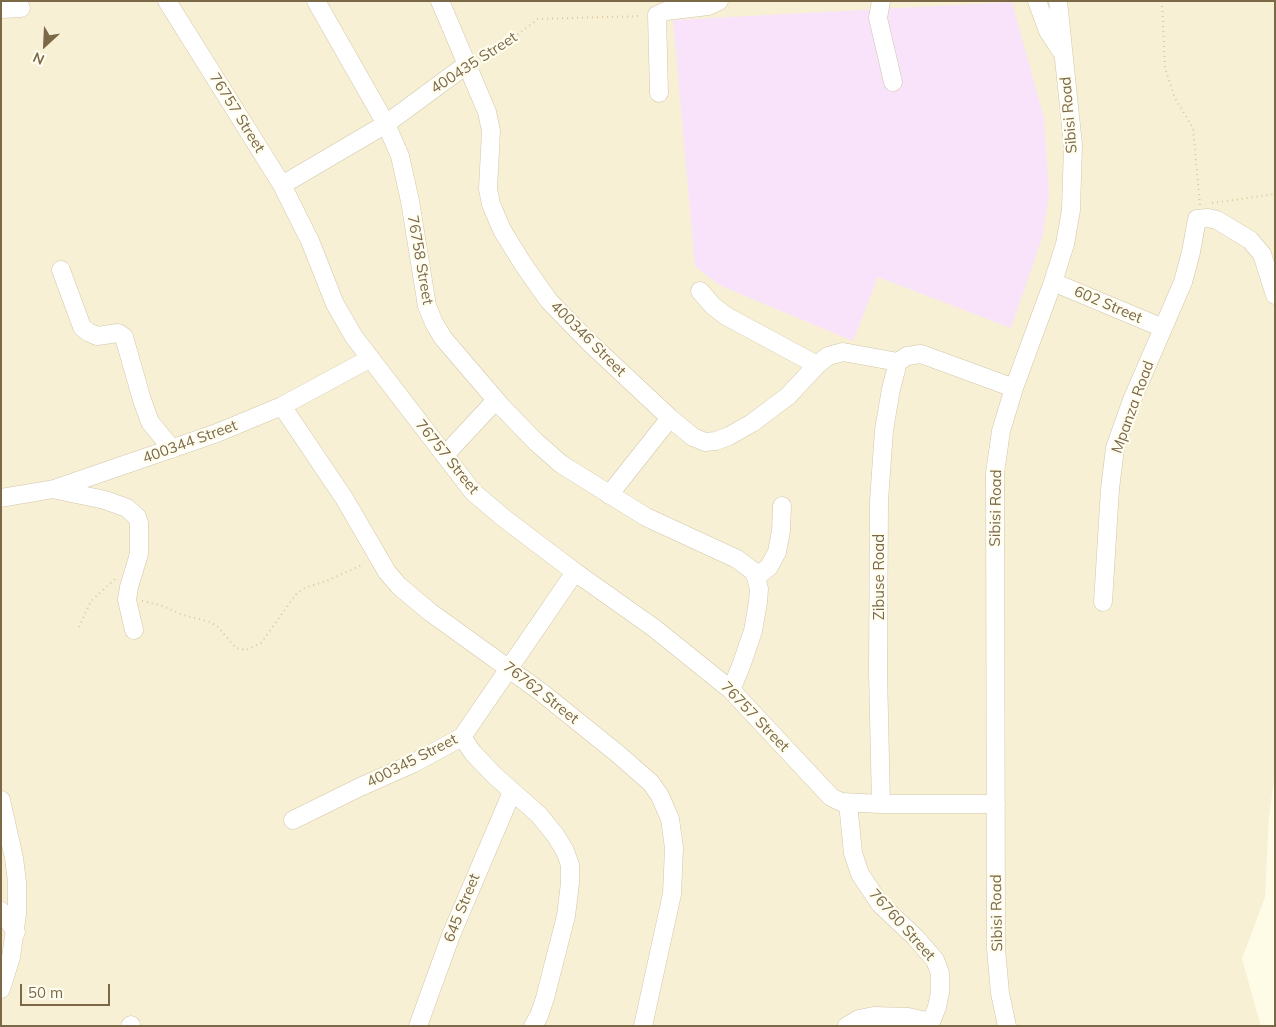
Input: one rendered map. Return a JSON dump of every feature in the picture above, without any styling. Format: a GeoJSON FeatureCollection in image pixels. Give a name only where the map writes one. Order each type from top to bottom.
{"type":"FeatureCollection","features":[{"type":"Feature","properties":{"kind":"street","name":"76757 Street"},"geometry":{"type":"LineString","coordinates":[[167,1],[282,185],[310,242],[335,304],[354,337],[473,492],[575,572],[654,628],[731,690],[824,791],[835,800],[848,803],[881,804]]}},
{"type":"Feature","properties":{"kind":"street","name":"76758 Street"},"geometry":{"type":"LineString","coordinates":[[316,1],[386,124],[400,156],[410,202],[427,306],[434,323],[453,351],[536,442],[562,464],[646,517],[737,559],[753,571],[756,577]]}},
{"type":"Feature","properties":{"kind":"street","name":"400346 Street"},"geometry":{"type":"LineString","coordinates":[[440,1],[487,112],[491,131],[488,189],[493,210],[502,230],[523,264],[550,301],[591,344],[693,437],[705,442],[716,441],[729,436],[788,396],[828,356],[843,352],[898,362]]}},
{"type":"Feature","properties":{"kind":"street"},"geometry":{"type":"LineString","coordinates":[[659,93],[657,15],[666,11],[708,6],[719,1]]}},
{"type":"Feature","properties":{"kind":"street"},"geometry":{"type":"LineString","coordinates":[[882,1],[878,18],[893,82]]}},
{"type":"Feature","properties":{"kind":"street"},"geometry":{"type":"LineString","coordinates":[[1037,1],[1048,30],[1064,55]]}},
{"type":"Feature","properties":{"kind":"street","name":"Sibisi Road"},"geometry":{"type":"LineString","coordinates":[[1007,1026],[1000,993],[996,949],[995,473],[1001,431],[1014,388],[1053,282],[1071,210],[1073,145],[1058,1]]}},
{"type":"Feature","properties":{"kind":"street"},"geometry":{"type":"LineString","coordinates":[[1,9],[21,8]]}},
{"type":"Feature","properties":{"kind":"street","name":"400435 Street"},"geometry":{"type":"LineString","coordinates":[[282,185],[386,124],[466,65]]}},
{"type":"Feature","properties":{"kind":"street"},"geometry":{"type":"LineString","coordinates":[[1197,219],[1208,218],[1217,220],[1250,240],[1262,254],[1275,294]]}},
{"type":"Feature","properties":{"kind":"street","name":"Mpanza Road"},"geometry":{"type":"LineString","coordinates":[[1103,602],[1110,489],[1116,448],[1132,400],[1183,282],[1197,219]]}},
{"type":"Feature","properties":{"kind":"street"},"geometry":{"type":"LineString","coordinates":[[61,270],[82,327],[97,336],[118,334],[124,337],[150,422],[172,449]]}},
{"type":"Feature","properties":{"kind":"street","name":"602 Street"},"geometry":{"type":"LineString","coordinates":[[1053,282],[1163,328]]}},
{"type":"Feature","properties":{"kind":"street"},"geometry":{"type":"LineString","coordinates":[[700,291],[713,306],[726,316],[817,365]]}},
{"type":"Feature","properties":{"kind":"street"},"geometry":{"type":"LineString","coordinates":[[898,362],[907,356],[922,354],[1014,388]]}},
{"type":"Feature","properties":{"kind":"street","name":"400344 Street"},"geometry":{"type":"LineString","coordinates":[[1,498],[54,489],[217,433],[282,406],[369,359]]}},
{"type":"Feature","properties":{"kind":"street","name":"Zibuse Road"},"geometry":{"type":"LineString","coordinates":[[881,804],[878,672],[879,501],[884,430],[898,362]]}},
{"type":"Feature","properties":{"kind":"street"},"geometry":{"type":"LineString","coordinates":[[444,455],[496,400]]}},
{"type":"Feature","properties":{"kind":"street","name":"76762 Street"},"geometry":{"type":"LineString","coordinates":[[282,406],[344,498],[377,557],[393,579],[414,600],[509,668],[625,760],[650,783],[660,796],[670,819],[674,848],[672,894],[643,1026]]}},
{"type":"Feature","properties":{"kind":"street"},"geometry":{"type":"LineString","coordinates":[[609,495],[670,418]]}},
{"type":"Feature","properties":{"kind":"street"},"geometry":{"type":"LineString","coordinates":[[54,489],[105,500],[127,508],[137,517],[139,523],[139,554],[127,600],[134,630]]}},
{"type":"Feature","properties":{"kind":"street"},"geometry":{"type":"LineString","coordinates":[[731,690],[753,631],[759,590],[756,577],[769,567],[777,552],[781,531],[782,506]]}},
{"type":"Feature","properties":{"kind":"street","name":"400345 Street"},"geometry":{"type":"LineString","coordinates":[[293,820],[414,763],[462,737],[575,572]]}},
{"type":"Feature","properties":{"kind":"street"},"geometry":{"type":"LineString","coordinates":[[462,737],[478,758],[512,792],[539,815],[556,836],[565,851],[570,865],[566,916],[539,1016],[533,1026]]}},
{"type":"Feature","properties":{"kind":"street","name":"645 Street"},"geometry":{"type":"LineString","coordinates":[[418,1026],[450,935],[512,792]]}},
{"type":"Feature","properties":{"kind":"street"},"geometry":{"type":"LineString","coordinates":[[1,800],[10,835],[15,866],[17,914],[11,957],[1,988]]}},
{"type":"Feature","properties":{"kind":"street","name":"76760 Street"},"geometry":{"type":"LineString","coordinates":[[847,1026],[859,1019],[882,1015],[908,1017],[930,1024],[937,1007],[940,992],[940,973],[935,960],[915,937],[880,904],[860,874],[853,852],[848,803]]}},
{"type":"Feature","properties":{"kind":"street"},"geometry":{"type":"LineString","coordinates":[[881,804],[996,804]]}},
{"type":"Feature","properties":{"kind":"street"},"geometry":{"type":"LineString","coordinates":[[1,911],[16,932]]}},
{"type":"Feature","properties":{"kind":"path"},"geometry":{"type":"LineString","coordinates":[[1162,1],[1165,68],[1175,98],[1193,128],[1200,204],[1197,219]]}},
{"type":"Feature","properties":{"kind":"path","name":"400435 Street"},"geometry":{"type":"LineString","coordinates":[[466,65],[505,44],[538,18],[657,15]]}},
{"type":"Feature","properties":{"kind":"path"},"geometry":{"type":"LineString","coordinates":[[1209,203],[1275,194]]}},
{"type":"Feature","properties":{"kind":"path"},"geometry":{"type":"LineString","coordinates":[[127,600],[148,602],[183,616],[210,622],[217,626],[236,648],[246,650],[261,642],[297,593],[377,557]]}},
{"type":"Feature","properties":{"kind":"path"},"geometry":{"type":"LineString","coordinates":[[79,627],[90,601],[118,576]]}},
{"type":"Feature","properties":{"kind":"shaded area"},"geometry":{"type":"Polygon","coordinates":[[[1,1],[1275,1],[1275,772],[1269,817],[1265,897],[1242,959],[1261,1026],[1,1026],[1,1]]]}},
{"type":"Feature","properties":{"kind":"shaded area"},"geometry":{"type":"Polygon","coordinates":[[[1012,2],[1044,118],[1049,194],[1042,238],[1011,328],[878,277],[853,341],[719,285],[695,266],[673,20],[1012,2]]]}}]}
